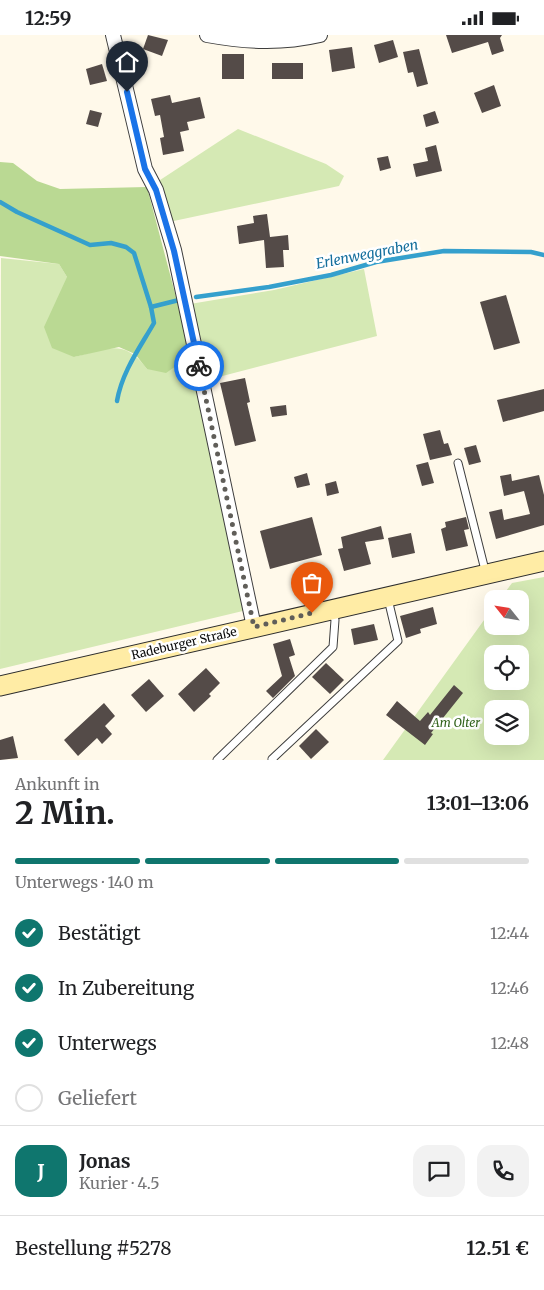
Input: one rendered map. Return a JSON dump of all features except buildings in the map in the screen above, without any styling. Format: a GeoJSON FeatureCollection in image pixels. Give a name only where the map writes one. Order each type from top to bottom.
{"type":"FeatureCollection","features":[{"type":"Feature","properties":{"kind":"main road","name":"Radeburger Straße"},"geometry":{"type":"LineString","coordinates":[[0,686],[544,561]]}},
{"type":"Feature","properties":{"kind":"street"},"geometry":{"type":"LineString","coordinates":[[113,35],[145,169],[156,190],[174,251],[254,627]]}},
{"type":"Feature","properties":{"kind":"street"},"geometry":{"type":"LineString","coordinates":[[207,35],[232,39],[290,42],[320,35]]}},
{"type":"Feature","properties":{"kind":"lane"},"geometry":{"type":"LineString","coordinates":[[458,463],[486,574]]}},
{"type":"Feature","properties":{"kind":"lane"},"geometry":{"type":"LineString","coordinates":[[273,760],[398,641],[388,596]]}},
{"type":"Feature","properties":{"kind":"lane"},"geometry":{"type":"LineString","coordinates":[[217,760],[333,647],[335,620],[332,609]]}},
{"type":"Feature","properties":{"kind":"green space"},"geometry":{"type":"Polygon","coordinates":[[[238,129],[326,164],[344,176],[339,186],[169,222],[157,182],[238,129]]]}},
{"type":"Feature","properties":{"kind":"green space"},"geometry":{"type":"Polygon","coordinates":[[[0,162],[13,163],[37,181],[60,189],[147,187],[190,350],[183,361],[166,373],[147,369],[135,354],[119,347],[74,357],[52,348],[44,327],[67,277],[59,264],[0,256],[0,162]]]}},
{"type":"Feature","properties":{"kind":"green space"},"geometry":{"type":"Polygon","coordinates":[[[1,258],[59,264],[67,277],[74,357],[105,349],[122,349],[138,359],[147,369],[190,350],[247,610],[0,669],[1,258]]]}},
{"type":"Feature","properties":{"kind":"green space"},"geometry":{"type":"Polygon","coordinates":[[[364,269],[377,336],[207,380],[190,304],[274,290],[364,269]]]}},
{"type":"Feature","properties":{"kind":"green space","name":"Am Olter"},"geometry":{"type":"Polygon","coordinates":[[[544,577],[544,760],[383,760],[484,620],[484,635],[529,635],[529,590],[507,590],[512,583],[544,577]]]}},
{"type":"Feature","properties":{"kind":"waterway","name":"Erlenweggraben"},"geometry":{"type":"LineString","coordinates":[[0,202],[17,212],[90,245],[111,243],[126,247],[134,253],[151,307],[179,300]]}},
{"type":"Feature","properties":{"kind":"waterway","name":"Erlenweggraben"},"geometry":{"type":"LineString","coordinates":[[196,297],[269,287],[331,275],[376,262],[444,251],[531,252],[544,255]]}},
{"type":"Feature","properties":{"kind":"waterway"},"geometry":{"type":"LineString","coordinates":[[117,401],[127,370],[154,323],[151,307]]}},
{"type":"Feature","properties":{"kind":"way so far"},"geometry":{"type":"LineString","coordinates":[[199,366],[254,627],[312,613]]}},
{"type":"Feature","properties":{"kind":"route"},"geometry":{"type":"LineString","coordinates":[[127,92],[145,169],[156,190],[174,251],[199,366]]}}]}
